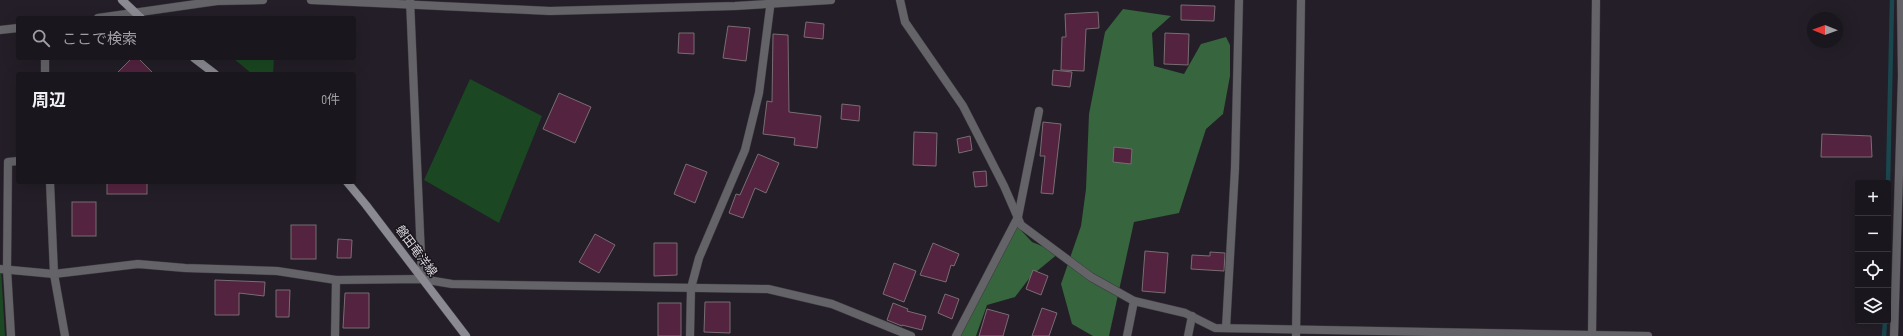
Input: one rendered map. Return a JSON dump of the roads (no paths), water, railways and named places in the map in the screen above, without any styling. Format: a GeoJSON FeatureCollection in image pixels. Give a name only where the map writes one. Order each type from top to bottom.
{"type":"FeatureCollection","features":[{"type":"Feature","properties":{"kind":"main road"},"geometry":{"type":"LineString","coordinates":[[122,0],[138,15]]}},
{"type":"Feature","properties":{"kind":"main road"},"geometry":{"type":"LineString","coordinates":[[197,60],[212,72]]}},
{"type":"Feature","properties":{"kind":"main road","name":"磐田竜洋線"},"geometry":{"type":"LineString","coordinates":[[349,184],[466,336]]}},
{"type":"Feature","properties":{"kind":"street"},"geometry":{"type":"LineString","coordinates":[[125,16],[138,15],[185,3],[263,0]]}},
{"type":"Feature","properties":{"kind":"street"},"geometry":{"type":"LineString","coordinates":[[311,0],[410,2],[550,12],[831,0]]}},
{"type":"Feature","properties":{"kind":"street"},"geometry":{"type":"LineString","coordinates":[[900,0],[905,22],[963,106],[1021,225],[1091,277],[1134,301],[1185,313],[1215,328],[1296,333],[1648,336]]}},
{"type":"Feature","properties":{"kind":"street"},"geometry":{"type":"LineString","coordinates":[[1226,328],[1235,168],[1239,0]]}},
{"type":"Feature","properties":{"kind":"street"},"geometry":{"type":"LineString","coordinates":[[1296,333],[1301,0]]}},
{"type":"Feature","properties":{"kind":"street"},"geometry":{"type":"LineString","coordinates":[[1592,336],[1596,0]]}},
{"type":"Feature","properties":{"kind":"street"},"geometry":{"type":"LineString","coordinates":[[1894,336],[1902,151],[1901,0]]}},
{"type":"Feature","properties":{"kind":"street"},"geometry":{"type":"LineString","coordinates":[[410,2],[422,280]]}},
{"type":"Feature","properties":{"kind":"street"},"geometry":{"type":"LineString","coordinates":[[690,336],[691,288],[699,258],[745,150],[759,93],[771,2]]}},
{"type":"Feature","properties":{"kind":"street"},"geometry":{"type":"LineString","coordinates":[[0,30],[16,28]]}},
{"type":"Feature","properties":{"kind":"street"},"geometry":{"type":"LineString","coordinates":[[45,60],[45,72]]}},
{"type":"Feature","properties":{"kind":"street"},"geometry":{"type":"LineString","coordinates":[[956,336],[1018,217],[1039,111]]}},
{"type":"Feature","properties":{"kind":"street"},"geometry":{"type":"LineString","coordinates":[[11,336],[3,269],[8,162],[16,161]]}},
{"type":"Feature","properties":{"kind":"street"},"geometry":{"type":"LineString","coordinates":[[50,184],[54,274],[65,336]]}},
{"type":"Feature","properties":{"kind":"street"},"geometry":{"type":"LineString","coordinates":[[3,269],[54,274],[138,264],[185,268],[277,272],[336,280],[422,280],[452,284],[768,289],[832,304],[911,336]]}},
{"type":"Feature","properties":{"kind":"street"},"geometry":{"type":"LineString","coordinates":[[335,336],[336,280]]}},
{"type":"Feature","properties":{"kind":"street"},"geometry":{"type":"LineString","coordinates":[[1127,336],[1134,301]]}},
{"type":"Feature","properties":{"kind":"street"},"geometry":{"type":"LineString","coordinates":[[1188,336],[1192,316]]}},
{"type":"Feature","properties":{"kind":"waterway"},"geometry":{"type":"LineString","coordinates":[[1888,180],[1892,0]]}},
{"type":"Feature","properties":{"kind":"waterway"},"geometry":{"type":"LineString","coordinates":[[1884,336],[1885,324]]}}]}
